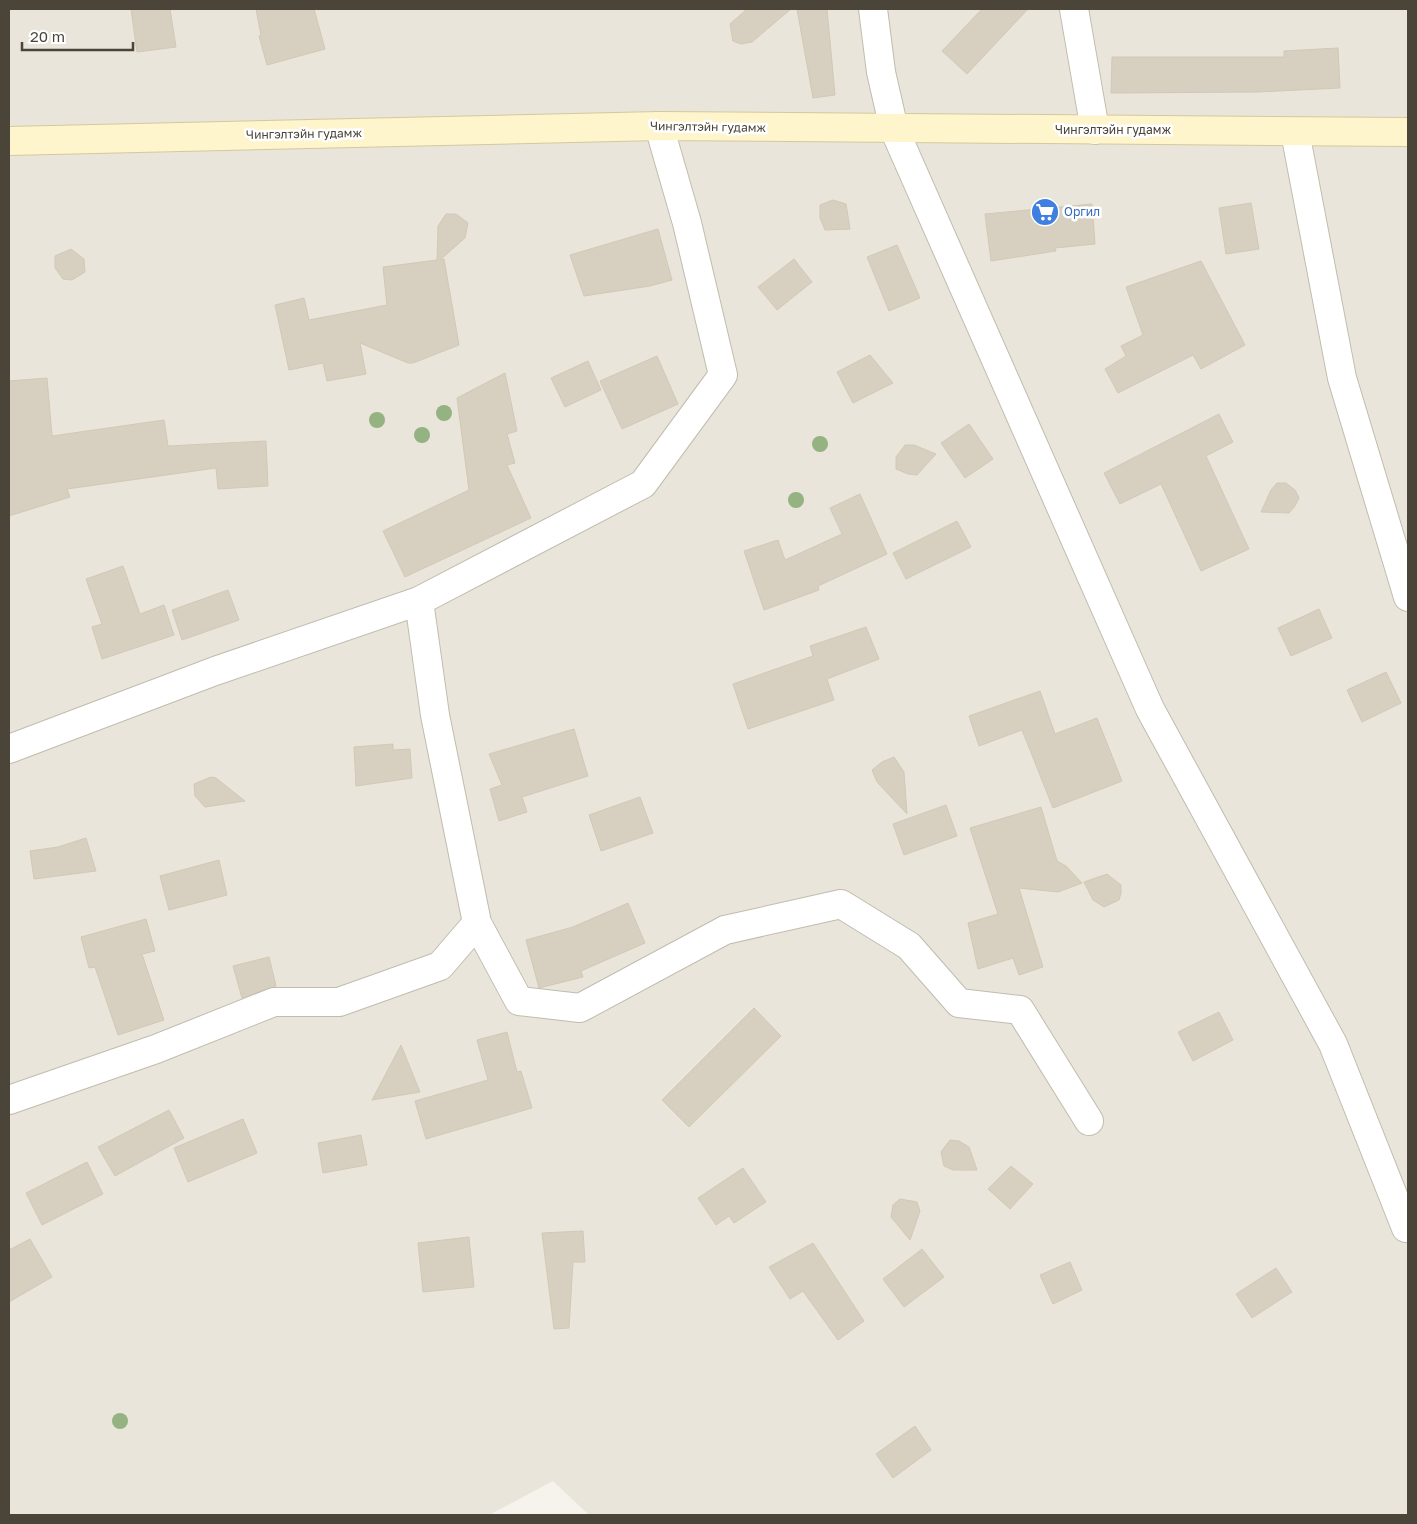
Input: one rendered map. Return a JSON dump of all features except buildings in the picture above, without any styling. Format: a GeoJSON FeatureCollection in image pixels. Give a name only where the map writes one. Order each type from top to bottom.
{"type":"FeatureCollection","features":[{"type":"Feature","properties":{"kind":"main road","name":"Чингэлтэйн гудамж"},"geometry":{"type":"LineString","coordinates":[[9,141],[659,126],[1408,132]]}},
{"type":"Feature","properties":{"kind":"street"},"geometry":{"type":"LineString","coordinates":[[873,9],[881,72],[894,129],[1150,709],[1333,1044],[1406,1228]]}},
{"type":"Feature","properties":{"kind":"street"},"geometry":{"type":"LineString","coordinates":[[1078,14],[1095,130]]}},
{"type":"Feature","properties":{"kind":"street"},"geometry":{"type":"LineString","coordinates":[[9,749],[215,671],[419,601],[644,484],[723,375],[687,223],[659,126]]}},
{"type":"Feature","properties":{"kind":"street"},"geometry":{"type":"LineString","coordinates":[[1295,132],[1342,378],[1408,597]]}},
{"type":"Feature","properties":{"kind":"street"},"geometry":{"type":"LineString","coordinates":[[419,601],[435,715],[477,922],[519,1001],[580,1008],[725,930],[841,904],[909,946],[959,1003],[1020,1010],[1089,1120]]}},
{"type":"Feature","properties":{"kind":"street"},"geometry":{"type":"LineString","coordinates":[[9,1100],[156,1049],[274,1002],[339,1002],[440,966],[477,922]]}},
{"type":"Feature","properties":{"kind":"shaded area"},"geometry":{"type":"Polygon","coordinates":[[[9,9],[1408,9],[1408,1515],[589,1515],[553,1481],[489,1515],[9,1515],[9,9]]]}},
{"type":"Feature","properties":{"kind":"place","name":"Оргил"},"geometry":{"type":"Point","coordinates":[1045,212]}}]}
